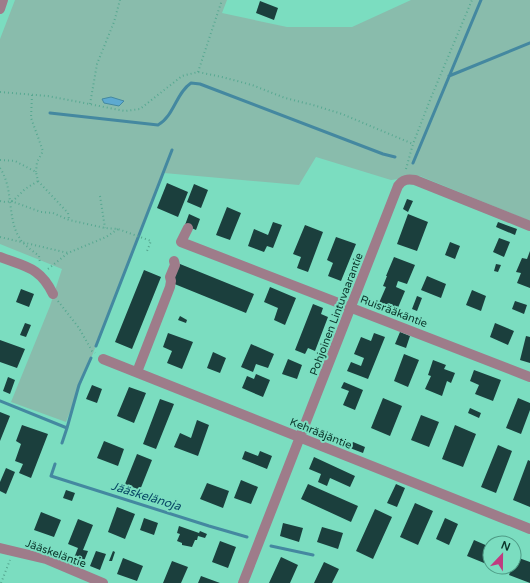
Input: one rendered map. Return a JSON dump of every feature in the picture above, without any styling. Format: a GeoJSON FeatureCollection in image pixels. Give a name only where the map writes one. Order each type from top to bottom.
{"type":"FeatureCollection","features":[{"type":"Feature","properties":{"kind":"street"},"geometry":{"type":"LineString","coordinates":[[0,9],[3,0]]}},
{"type":"Feature","properties":{"kind":"street"},"geometry":{"type":"LineString","coordinates":[[404,180],[415,180],[530,226]]}},
{"type":"Feature","properties":{"kind":"street","name":"Pohjoinen Lintuvaarantie"},"geometry":{"type":"LineString","coordinates":[[243,583],[398,186],[404,180]]}},
{"type":"Feature","properties":{"kind":"street","name":"Ruisrääkäntie"},"geometry":{"type":"LineString","coordinates":[[188,228],[182,242],[530,377]]}},
{"type":"Feature","properties":{"kind":"street"},"geometry":{"type":"LineString","coordinates":[[0,256],[37,272],[47,282],[53,294]]}},
{"type":"Feature","properties":{"kind":"street"},"geometry":{"type":"LineString","coordinates":[[137,372],[170,287],[170,277],[175,266],[174,262]]}},
{"type":"Feature","properties":{"kind":"street","name":"Kehrääjäntie"},"geometry":{"type":"LineString","coordinates":[[103,359],[530,529]]}},
{"type":"Feature","properties":{"kind":"street","name":"Jääskeläntie"},"geometry":{"type":"LineString","coordinates":[[0,548],[46,559],[102,583]]}},
{"type":"Feature","properties":{"kind":"path"},"geometry":{"type":"LineString","coordinates":[[90,105],[97,64],[114,22],[120,0]]}},
{"type":"Feature","properties":{"kind":"path"},"geometry":{"type":"LineString","coordinates":[[198,72],[222,0]]}},
{"type":"Feature","properties":{"kind":"path"},"geometry":{"type":"LineString","coordinates":[[404,180],[413,144],[472,0]]}},
{"type":"Feature","properties":{"kind":"path"},"geometry":{"type":"LineString","coordinates":[[0,92],[48,96],[125,111],[140,108],[182,76],[198,72],[252,85],[285,98],[342,114],[413,144]]}},
{"type":"Feature","properties":{"kind":"path"},"geometry":{"type":"LineString","coordinates":[[32,95],[31,118],[43,151],[37,162],[36,172],[38,181],[68,213],[69,220]]}},
{"type":"Feature","properties":{"kind":"path"},"geometry":{"type":"LineString","coordinates":[[0,160],[15,161],[36,172]]}},
{"type":"Feature","properties":{"kind":"path"},"geometry":{"type":"LineString","coordinates":[[0,168],[5,175],[14,223],[19,238],[39,256],[41,275]]}},
{"type":"Feature","properties":{"kind":"path"},"geometry":{"type":"LineString","coordinates":[[11,201],[13,201],[25,188],[38,181]]}},
{"type":"Feature","properties":{"kind":"path"},"geometry":{"type":"LineString","coordinates":[[100,196],[105,228]]}},
{"type":"Feature","properties":{"kind":"path"},"geometry":{"type":"LineString","coordinates":[[0,201],[11,201],[41,212],[53,213],[69,220],[105,228],[118,229],[135,234],[151,241],[147,251]]}},
{"type":"Feature","properties":{"kind":"path"},"geometry":{"type":"LineString","coordinates":[[41,275],[68,253],[106,237],[118,229]]}},
{"type":"Feature","properties":{"kind":"path"},"geometry":{"type":"LineString","coordinates":[[0,237],[68,253]]}},
{"type":"Feature","properties":{"kind":"path"},"geometry":{"type":"LineString","coordinates":[[53,294],[79,328],[92,351],[103,359]]}},
{"type":"Feature","properties":{"kind":"path"},"geometry":{"type":"LineString","coordinates":[[1,583],[14,551]]}},
{"type":"Feature","properties":{"kind":"shaded area"},"geometry":{"type":"Polygon","coordinates":[[[15,0],[227,0],[222,13],[287,27],[352,27],[411,0],[530,0],[530,221],[420,176],[391,180],[316,157],[299,185],[164,173],[66,422],[11,402],[50,306],[62,269],[0,244],[0,39],[15,0]]]}},
{"type":"Feature","properties":{"kind":"shaded area"},"geometry":{"type":"Polygon","coordinates":[[[111,97],[124,101],[119,106],[104,103],[102,99],[111,97]]]}},
{"type":"Feature","properties":{"kind":"building"},"geometry":{"type":"Polygon","coordinates":[[[260,1],[278,8],[274,20],[256,13],[260,1]]]}},
{"type":"Feature","properties":{"kind":"building"},"geometry":{"type":"Polygon","coordinates":[[[167,183],[188,192],[178,217],[157,208],[167,183]]]}},
{"type":"Feature","properties":{"kind":"building"},"geometry":{"type":"Polygon","coordinates":[[[194,184],[208,190],[201,208],[187,202],[194,184]]]}},
{"type":"Feature","properties":{"kind":"building"},"geometry":{"type":"Polygon","coordinates":[[[407,199],[413,201],[408,212],[403,209],[407,199]]]}},
{"type":"Feature","properties":{"kind":"building"},"geometry":{"type":"Polygon","coordinates":[[[227,207],[241,213],[230,240],[216,235],[227,207]]]}},
{"type":"Feature","properties":{"kind":"building"},"geometry":{"type":"Polygon","coordinates":[[[189,214],[200,219],[196,230],[185,225],[189,214]]]}},
{"type":"Feature","properties":{"kind":"building"},"geometry":{"type":"Polygon","coordinates":[[[408,214],[428,222],[417,251],[397,244],[408,214]]]}},
{"type":"Feature","properties":{"kind":"building"},"geometry":{"type":"Polygon","coordinates":[[[273,222],[282,225],[273,248],[267,246],[264,252],[248,246],[254,229],[268,235],[273,222]]]}},
{"type":"Feature","properties":{"kind":"building"},"geometry":{"type":"Polygon","coordinates":[[[498,222],[517,229],[515,235],[496,227],[498,222]]]}},
{"type":"Feature","properties":{"kind":"building"},"geometry":{"type":"Polygon","coordinates":[[[305,225],[323,232],[308,272],[297,268],[301,257],[293,254],[305,225]]]}},
{"type":"Feature","properties":{"kind":"building"},"geometry":{"type":"Polygon","coordinates":[[[336,237],[356,244],[341,281],[328,276],[333,263],[327,260],[336,237]]]}},
{"type":"Feature","properties":{"kind":"building"},"geometry":{"type":"Polygon","coordinates":[[[499,238],[510,242],[504,257],[493,252],[499,238]]]}},
{"type":"Feature","properties":{"kind":"building"},"geometry":{"type":"Polygon","coordinates":[[[450,242],[460,246],[455,259],[445,255],[450,242]]]}},
{"type":"Feature","properties":{"kind":"building"},"geometry":{"type":"Polygon","coordinates":[[[530,251],[530,288],[517,283],[521,273],[516,272],[522,258],[527,259],[530,251]]]}},
{"type":"Feature","properties":{"kind":"building"},"geometry":{"type":"Polygon","coordinates":[[[394,257],[415,265],[407,284],[398,281],[396,287],[405,291],[397,310],[379,303],[386,287],[383,286],[386,276],[394,257]]]}},
{"type":"Feature","properties":{"kind":"building"},"geometry":{"type":"Polygon","coordinates":[[[180,264],[254,294],[246,313],[172,283],[180,264]]]}},
{"type":"Feature","properties":{"kind":"building"},"geometry":{"type":"Polygon","coordinates":[[[496,264],[501,265],[498,272],[494,271],[496,264]]]}},
{"type":"Feature","properties":{"kind":"building"},"geometry":{"type":"Polygon","coordinates":[[[144,270],[161,277],[132,349],[115,342],[144,270]]]}},
{"type":"Feature","properties":{"kind":"building"},"geometry":{"type":"Polygon","coordinates":[[[427,276],[446,284],[441,298],[421,290],[427,276]]]}},
{"type":"Feature","properties":{"kind":"building"},"geometry":{"type":"Polygon","coordinates":[[[270,287],[296,298],[285,325],[274,320],[278,308],[264,302],[270,287]]]}},
{"type":"Feature","properties":{"kind":"building"},"geometry":{"type":"Polygon","coordinates":[[[21,289],[34,294],[29,307],[16,302],[21,289]]]}},
{"type":"Feature","properties":{"kind":"building"},"geometry":{"type":"Polygon","coordinates":[[[472,290],[486,296],[481,311],[466,305],[472,290]]]}},
{"type":"Feature","properties":{"kind":"building"},"geometry":{"type":"Polygon","coordinates":[[[417,296],[422,298],[417,311],[412,309],[417,296]]]}},
{"type":"Feature","properties":{"kind":"building"},"geometry":{"type":"Polygon","coordinates":[[[515,301],[527,305],[524,314],[512,309],[515,301]]]}},
{"type":"Feature","properties":{"kind":"building"},"geometry":{"type":"Polygon","coordinates":[[[313,304],[323,308],[321,314],[328,317],[315,351],[308,348],[305,354],[295,350],[313,304]]]}},
{"type":"Feature","properties":{"kind":"building"},"geometry":{"type":"Polygon","coordinates":[[[180,316],[187,320],[186,323],[178,320],[180,316]]]}},
{"type":"Feature","properties":{"kind":"building"},"geometry":{"type":"Polygon","coordinates":[[[25,323],[31,325],[26,337],[20,335],[25,323]]]}},
{"type":"Feature","properties":{"kind":"building"},"geometry":{"type":"Polygon","coordinates":[[[495,323],[514,331],[508,345],[490,337],[495,323]]]}},
{"type":"Feature","properties":{"kind":"building"},"geometry":{"type":"Polygon","coordinates":[[[400,332],[410,336],[406,348],[395,344],[400,332]]]}},
{"type":"Feature","properties":{"kind":"building"},"geometry":{"type":"Polygon","coordinates":[[[168,333],[193,342],[182,369],[167,363],[172,351],[163,347],[168,333]]]}},
{"type":"Feature","properties":{"kind":"building"},"geometry":{"type":"Polygon","coordinates":[[[374,333],[385,337],[368,379],[347,371],[351,362],[361,366],[364,358],[354,354],[361,337],[371,341],[374,333]]]}},
{"type":"Feature","properties":{"kind":"building"},"geometry":{"type":"Polygon","coordinates":[[[526,336],[530,337],[530,363],[520,360],[526,336]]]}},
{"type":"Feature","properties":{"kind":"building"},"geometry":{"type":"Polygon","coordinates":[[[0,340],[25,349],[17,368],[0,362],[0,340]]]}},
{"type":"Feature","properties":{"kind":"building"},"geometry":{"type":"Polygon","coordinates":[[[251,344],[274,354],[268,368],[256,364],[253,372],[241,367],[251,344]]]}},
{"type":"Feature","properties":{"kind":"building"},"geometry":{"type":"Polygon","coordinates":[[[213,352],[226,358],[220,373],[207,368],[213,352]]]}},
{"type":"Feature","properties":{"kind":"building"},"geometry":{"type":"Polygon","coordinates":[[[404,354],[419,360],[408,387],[394,381],[404,354]]]}},
{"type":"Feature","properties":{"kind":"building"},"geometry":{"type":"Polygon","coordinates":[[[288,359],[302,365],[297,379],[282,374],[288,359]]]}},
{"type":"Feature","properties":{"kind":"building"},"geometry":{"type":"Polygon","coordinates":[[[433,360],[446,365],[444,369],[455,373],[451,383],[447,381],[442,396],[425,389],[431,376],[428,375],[433,360]]]}},
{"type":"Feature","properties":{"kind":"building"},"geometry":{"type":"Polygon","coordinates":[[[474,370],[501,380],[493,401],[475,394],[479,385],[470,381],[474,370]]]}},
{"type":"Feature","properties":{"kind":"building"},"geometry":{"type":"Polygon","coordinates":[[[256,374],[270,380],[263,397],[242,388],[247,376],[254,379],[256,374]]]}},
{"type":"Feature","properties":{"kind":"building"},"geometry":{"type":"Polygon","coordinates":[[[8,377],[15,380],[10,394],[3,391],[8,377]]]}},
{"type":"Feature","properties":{"kind":"building"},"geometry":{"type":"Polygon","coordinates":[[[344,382],[363,390],[355,410],[343,405],[349,391],[341,388],[344,382]]]}},
{"type":"Feature","properties":{"kind":"building"},"geometry":{"type":"Polygon","coordinates":[[[92,385],[102,389],[97,403],[86,399],[92,385]]]}},
{"type":"Feature","properties":{"kind":"building"},"geometry":{"type":"Polygon","coordinates":[[[129,387],[146,393],[134,423],[117,416],[129,387]]]}},
{"type":"Feature","properties":{"kind":"building"},"geometry":{"type":"Polygon","coordinates":[[[383,398],[402,406],[390,436],[371,428],[383,398]]]}},
{"type":"Feature","properties":{"kind":"building"},"geometry":{"type":"Polygon","coordinates":[[[518,398],[530,403],[530,410],[521,434],[506,428],[518,398]]]}},
{"type":"Feature","properties":{"kind":"building"},"geometry":{"type":"Polygon","coordinates":[[[160,399],[174,404],[156,449],[143,444],[160,399]]]}},
{"type":"Feature","properties":{"kind":"building"},"geometry":{"type":"Polygon","coordinates":[[[470,408],[481,413],[479,418],[468,413],[470,408]]]}},
{"type":"Feature","properties":{"kind":"building"},"geometry":{"type":"Polygon","coordinates":[[[0,412],[10,416],[0,441],[0,412]]]}},
{"type":"Feature","properties":{"kind":"building"},"geometry":{"type":"Polygon","coordinates":[[[421,415],[439,422],[429,447],[411,440],[421,415]]]}},
{"type":"Feature","properties":{"kind":"building"},"geometry":{"type":"Polygon","coordinates":[[[197,420],[209,425],[198,456],[174,447],[180,433],[191,438],[197,420]]]}},
{"type":"Feature","properties":{"kind":"building"},"geometry":{"type":"Polygon","coordinates":[[[22,425],[48,434],[31,478],[19,473],[23,464],[15,461],[21,444],[16,441],[22,425]]]}},
{"type":"Feature","properties":{"kind":"building"},"geometry":{"type":"Polygon","coordinates":[[[455,425],[476,434],[463,467],[442,459],[455,425]]]}},
{"type":"Feature","properties":{"kind":"building"},"geometry":{"type":"Polygon","coordinates":[[[104,441],[124,449],[118,466],[97,458],[104,441]]]}},
{"type":"Feature","properties":{"kind":"building"},"geometry":{"type":"Polygon","coordinates":[[[353,442],[365,447],[363,453],[350,448],[353,442]]]}},
{"type":"Feature","properties":{"kind":"building"},"geometry":{"type":"Polygon","coordinates":[[[498,445],[512,451],[496,493],[481,487],[498,445]]]}},
{"type":"Feature","properties":{"kind":"building"},"geometry":{"type":"Polygon","coordinates":[[[245,451],[258,456],[260,451],[272,456],[267,469],[242,459],[245,451]]]}},
{"type":"Feature","properties":{"kind":"building"},"geometry":{"type":"Polygon","coordinates":[[[137,454],[152,460],[140,490],[125,484],[137,454]]]}},
{"type":"Feature","properties":{"kind":"building"},"geometry":{"type":"Polygon","coordinates":[[[314,457],[355,476],[350,487],[330,478],[327,486],[318,482],[321,474],[309,469],[314,457]]]}},
{"type":"Feature","properties":{"kind":"building"},"geometry":{"type":"Polygon","coordinates":[[[528,460],[530,461],[530,507],[513,500],[528,460]]]}},
{"type":"Feature","properties":{"kind":"building"},"geometry":{"type":"Polygon","coordinates":[[[6,468],[15,472],[6,494],[0,491],[0,482],[6,468]]]}},
{"type":"Feature","properties":{"kind":"building"},"geometry":{"type":"Polygon","coordinates":[[[241,480],[258,487],[251,504],[234,498],[241,480]]]}},
{"type":"Feature","properties":{"kind":"building"},"geometry":{"type":"Polygon","coordinates":[[[207,483],[229,491],[223,508],[200,499],[207,483]]]}},
{"type":"Feature","properties":{"kind":"building"},"geometry":{"type":"Polygon","coordinates":[[[308,484],[358,506],[351,522],[301,499],[308,484]]]}},
{"type":"Feature","properties":{"kind":"building"},"geometry":{"type":"Polygon","coordinates":[[[396,484],[405,488],[397,507],[387,503],[396,484]]]}},
{"type":"Feature","properties":{"kind":"building"},"geometry":{"type":"Polygon","coordinates":[[[66,490],[75,493],[72,501],[63,498],[66,490]]]}},
{"type":"Feature","properties":{"kind":"building"},"geometry":{"type":"Polygon","coordinates":[[[415,503],[433,511],[418,545],[400,537],[415,503]]]}},
{"type":"Feature","properties":{"kind":"building"},"geometry":{"type":"Polygon","coordinates":[[[117,507],[135,514],[125,539],[108,532],[117,507]]]}},
{"type":"Feature","properties":{"kind":"building"},"geometry":{"type":"Polygon","coordinates":[[[375,509],[392,517],[373,559],[356,551],[375,509]]]}},
{"type":"Feature","properties":{"kind":"building"},"geometry":{"type":"Polygon","coordinates":[[[41,512],[61,520],[54,537],[34,530],[41,512]]]}},
{"type":"Feature","properties":{"kind":"building"},"geometry":{"type":"Polygon","coordinates":[[[144,518],[158,523],[154,535],[140,530],[144,518]]]}},
{"type":"Feature","properties":{"kind":"building"},"geometry":{"type":"Polygon","coordinates":[[[445,518],[458,524],[449,545],[436,539],[445,518]]]}},
{"type":"Feature","properties":{"kind":"building"},"geometry":{"type":"Polygon","coordinates":[[[78,519],[93,525],[83,550],[88,551],[84,561],[74,558],[78,548],[68,544],[78,519]]]}},
{"type":"Feature","properties":{"kind":"building"},"geometry":{"type":"Polygon","coordinates":[[[283,523],[303,528],[299,542],[280,536],[283,523]]]}},
{"type":"Feature","properties":{"kind":"building"},"geometry":{"type":"Polygon","coordinates":[[[179,526],[199,533],[200,531],[207,534],[205,538],[198,536],[192,547],[182,545],[182,543],[177,541],[180,534],[177,533],[179,526]]]}},
{"type":"Feature","properties":{"kind":"building"},"geometry":{"type":"Polygon","coordinates":[[[322,527],[343,533],[338,549],[317,542],[322,527]]]}},
{"type":"Feature","properties":{"kind":"building"},"geometry":{"type":"Polygon","coordinates":[[[474,540],[482,544],[482,562],[467,556],[474,540]]]}},
{"type":"Feature","properties":{"kind":"building"},"geometry":{"type":"Polygon","coordinates":[[[220,541],[236,547],[228,568],[212,562],[220,541]]]}},
{"type":"Feature","properties":{"kind":"building"},"geometry":{"type":"Polygon","coordinates":[[[96,551],[106,554],[100,570],[90,566],[96,551]]]}},
{"type":"Feature","properties":{"kind":"building"},"geometry":{"type":"Polygon","coordinates":[[[113,551],[115,552],[112,561],[109,561],[113,551]]]}},
{"type":"Feature","properties":{"kind":"building"},"geometry":{"type":"Polygon","coordinates":[[[281,557],[298,565],[290,583],[269,583],[281,557]]]}},
{"type":"Feature","properties":{"kind":"building"},"geometry":{"type":"Polygon","coordinates":[[[123,558],[143,566],[137,581],[117,574],[123,558]]]}},
{"type":"Feature","properties":{"kind":"building"},"geometry":{"type":"Polygon","coordinates":[[[522,559],[530,562],[530,583],[509,575],[522,575],[522,559]]]}},
{"type":"Feature","properties":{"kind":"building"},"geometry":{"type":"Polygon","coordinates":[[[172,561],[188,567],[181,583],[163,583],[172,561]]]}},
{"type":"Feature","properties":{"kind":"building"},"geometry":{"type":"Polygon","coordinates":[[[324,562],[339,569],[332,583],[314,583],[324,562]]]}},
{"type":"Feature","properties":{"kind":"building"},"geometry":{"type":"Polygon","coordinates":[[[201,576],[220,583],[198,583],[201,576]]]}},
{"type":"Feature","properties":{"kind":"waterway"},"geometry":{"type":"LineString","coordinates":[[413,163],[481,0]]}},
{"type":"Feature","properties":{"kind":"waterway"},"geometry":{"type":"LineString","coordinates":[[449,76],[530,43]]}},
{"type":"Feature","properties":{"kind":"waterway"},"geometry":{"type":"LineString","coordinates":[[50,113],[158,125],[168,116],[186,87],[191,83],[200,84],[383,154],[395,157]]}},
{"type":"Feature","properties":{"kind":"waterway"},"geometry":{"type":"LineString","coordinates":[[96,346],[172,150]]}},
{"type":"Feature","properties":{"kind":"waterway"},"geometry":{"type":"LineString","coordinates":[[67,428],[79,385],[91,358]]}},
{"type":"Feature","properties":{"kind":"waterway","name":"Jääskelänoja"},"geometry":{"type":"LineString","coordinates":[[0,401],[67,428],[62,443]]}},
{"type":"Feature","properties":{"kind":"waterway","name":"Jääskelänoja"},"geometry":{"type":"LineString","coordinates":[[55,464],[51,476],[247,537]]}},
{"type":"Feature","properties":{"kind":"waterway","name":"Jääskelänoja"},"geometry":{"type":"LineString","coordinates":[[271,546],[313,555]]}}]}
